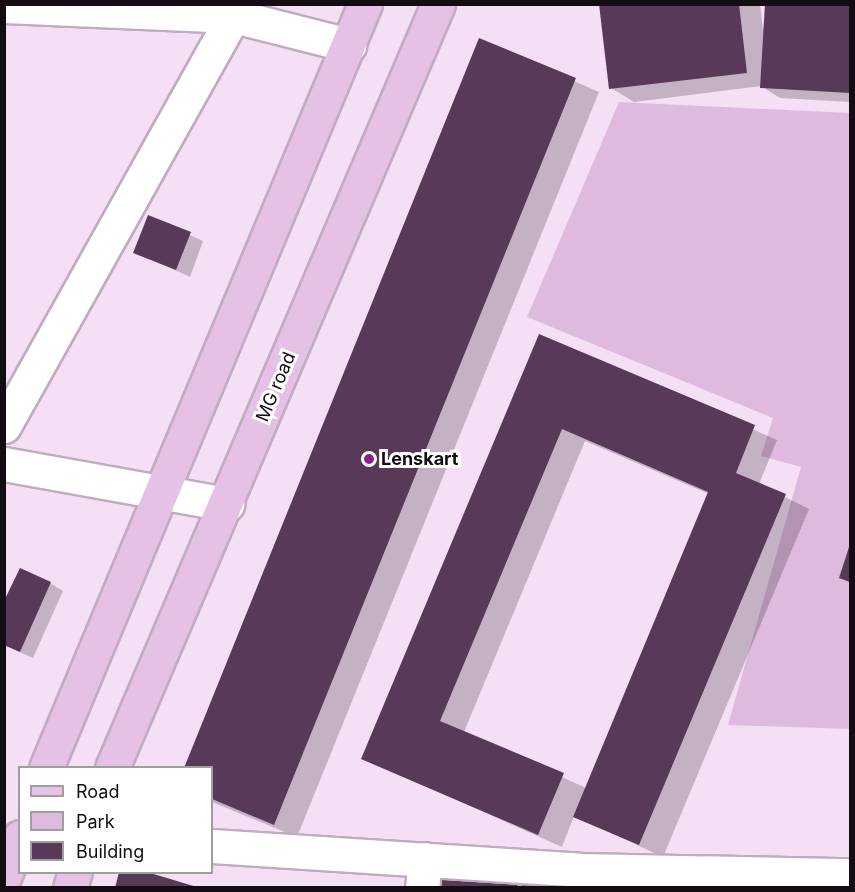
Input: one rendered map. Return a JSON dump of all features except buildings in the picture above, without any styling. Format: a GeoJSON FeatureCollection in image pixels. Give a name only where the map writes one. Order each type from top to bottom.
{"type":"FeatureCollection","features":[{"type":"Feature","properties":{"kind":"main road"},"geometry":{"type":"LineString","coordinates":[[47,766],[159,490],[365,4]]}},
{"type":"Feature","properties":{"kind":"main road","name":"MG road"},"geometry":{"type":"LineString","coordinates":[[112,766],[227,504],[438,4]]}},
{"type":"Feature","properties":{"kind":"street"},"geometry":{"type":"LineString","coordinates":[[4,6],[237,10],[349,45]]}},
{"type":"Feature","properties":{"kind":"street"},"geometry":{"type":"LineString","coordinates":[[4,426],[237,10]]}},
{"type":"Feature","properties":{"kind":"street"},"geometry":{"type":"LineString","coordinates":[[4,464],[227,504]]}},
{"type":"Feature","properties":{"kind":"street"},"geometry":{"type":"LineString","coordinates":[[213,846],[424,874],[579,879],[850,875]]}},
{"type":"Feature","properties":{"kind":"green space"},"geometry":{"type":"Polygon","coordinates":[[[619,102],[850,113],[850,729],[728,725],[801,467],[761,456],[773,418],[527,317],[619,102]]]}},
{"type":"Feature","properties":{"kind":"place","name":"Lenskart"},"geometry":{"type":"Point","coordinates":[369,459]}}]}
